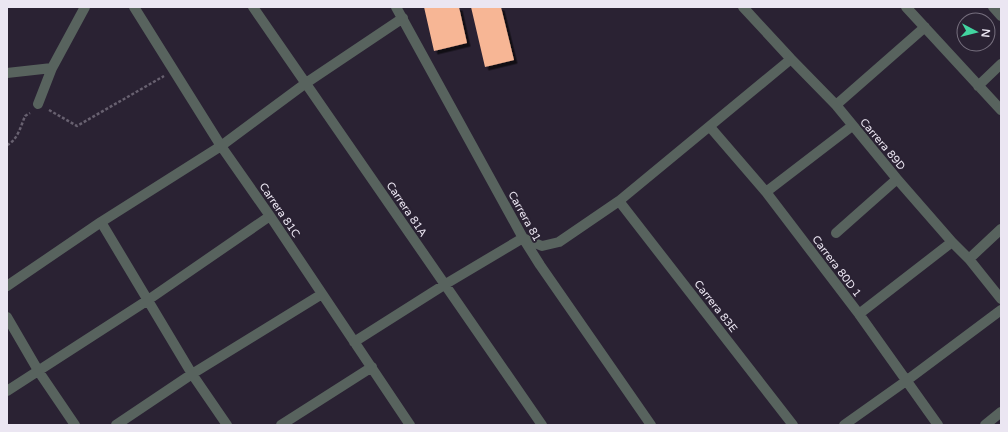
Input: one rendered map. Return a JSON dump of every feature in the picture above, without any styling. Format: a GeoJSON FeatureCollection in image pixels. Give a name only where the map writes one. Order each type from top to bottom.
{"type":"FeatureCollection","features":[{"type":"Feature","properties":{"kind":"street"},"geometry":{"type":"LineString","coordinates":[[38,104],[52,68],[85,7]]}},
{"type":"Feature","properties":{"kind":"street","name":"Carrera 81C"},"geometry":{"type":"LineString","coordinates":[[134,7],[221,146],[270,216],[410,425]]}},
{"type":"Feature","properties":{"kind":"street","name":"Carrera 81A"},"geometry":{"type":"LineString","coordinates":[[253,7],[542,425]]}},
{"type":"Feature","properties":{"kind":"street","name":"Carrera 81"},"geometry":{"type":"LineString","coordinates":[[396,7],[523,238],[650,425]]}},
{"type":"Feature","properties":{"kind":"street","name":"Carrera 89D"},"geometry":{"type":"LineString","coordinates":[[743,7],[836,105],[897,179],[952,242],[969,259],[1001,299]]}},
{"type":"Feature","properties":{"kind":"street"},"geometry":{"type":"LineString","coordinates":[[906,7],[1001,110]]}},
{"type":"Feature","properties":{"kind":"street"},"geometry":{"type":"LineString","coordinates":[[993,7],[1001,16]]}},
{"type":"Feature","properties":{"kind":"street"},"geometry":{"type":"LineString","coordinates":[[7,286],[101,222],[221,146],[306,83],[403,18]]}},
{"type":"Feature","properties":{"kind":"street"},"geometry":{"type":"LineString","coordinates":[[836,105],[925,27]]}},
{"type":"Feature","properties":{"kind":"street"},"geometry":{"type":"LineString","coordinates":[[354,342],[444,285],[523,238],[542,246],[559,242],[619,201],[791,59]]}},
{"type":"Feature","properties":{"kind":"street"},"geometry":{"type":"LineString","coordinates":[[978,86],[1001,64]]}},
{"type":"Feature","properties":{"kind":"street"},"geometry":{"type":"LineString","coordinates":[[7,73],[52,68]]}},
{"type":"Feature","properties":{"kind":"street","name":"Carrera 80D 1"},"geometry":{"type":"LineString","coordinates":[[710,126],[766,192],[859,314],[938,425]]}},
{"type":"Feature","properties":{"kind":"street"},"geometry":{"type":"LineString","coordinates":[[766,192],[852,126]]}},
{"type":"Feature","properties":{"kind":"street"},"geometry":{"type":"LineString","coordinates":[[836,233],[897,179]]}},
{"type":"Feature","properties":{"kind":"street","name":"Carrera 83E"},"geometry":{"type":"LineString","coordinates":[[619,201],[793,425]]}},
{"type":"Feature","properties":{"kind":"street"},"geometry":{"type":"LineString","coordinates":[[7,391],[39,372],[148,300],[270,216]]}},
{"type":"Feature","properties":{"kind":"street"},"geometry":{"type":"LineString","coordinates":[[101,222],[192,374],[227,425]]}},
{"type":"Feature","properties":{"kind":"street"},"geometry":{"type":"LineString","coordinates":[[969,259],[1001,229]]}},
{"type":"Feature","properties":{"kind":"street"},"geometry":{"type":"LineString","coordinates":[[859,314],[952,242]]}},
{"type":"Feature","properties":{"kind":"street"},"geometry":{"type":"LineString","coordinates":[[116,425],[192,374],[322,294]]}},
{"type":"Feature","properties":{"kind":"street"},"geometry":{"type":"LineString","coordinates":[[844,425],[1001,310]]}},
{"type":"Feature","properties":{"kind":"street"},"geometry":{"type":"LineString","coordinates":[[7,317],[39,372],[75,425]]}},
{"type":"Feature","properties":{"kind":"street"},"geometry":{"type":"LineString","coordinates":[[281,425],[372,367]]}},
{"type":"Feature","properties":{"kind":"street"},"geometry":{"type":"LineString","coordinates":[[985,425],[1001,412]]}},
{"type":"Feature","properties":{"kind":"path"},"geometry":{"type":"LineString","coordinates":[[7,145],[10,144],[18,132],[24,116],[33,112],[38,104],[77,126],[173,70]]}},
{"type":"Feature","properties":{"kind":"building"},"geometry":{"type":"Polygon","coordinates":[[[424,7],[459,7],[467,43],[434,51],[424,7]]]}},
{"type":"Feature","properties":{"kind":"building"},"geometry":{"type":"Polygon","coordinates":[[[471,7],[501,7],[514,60],[485,67],[471,7]]]}}]}
